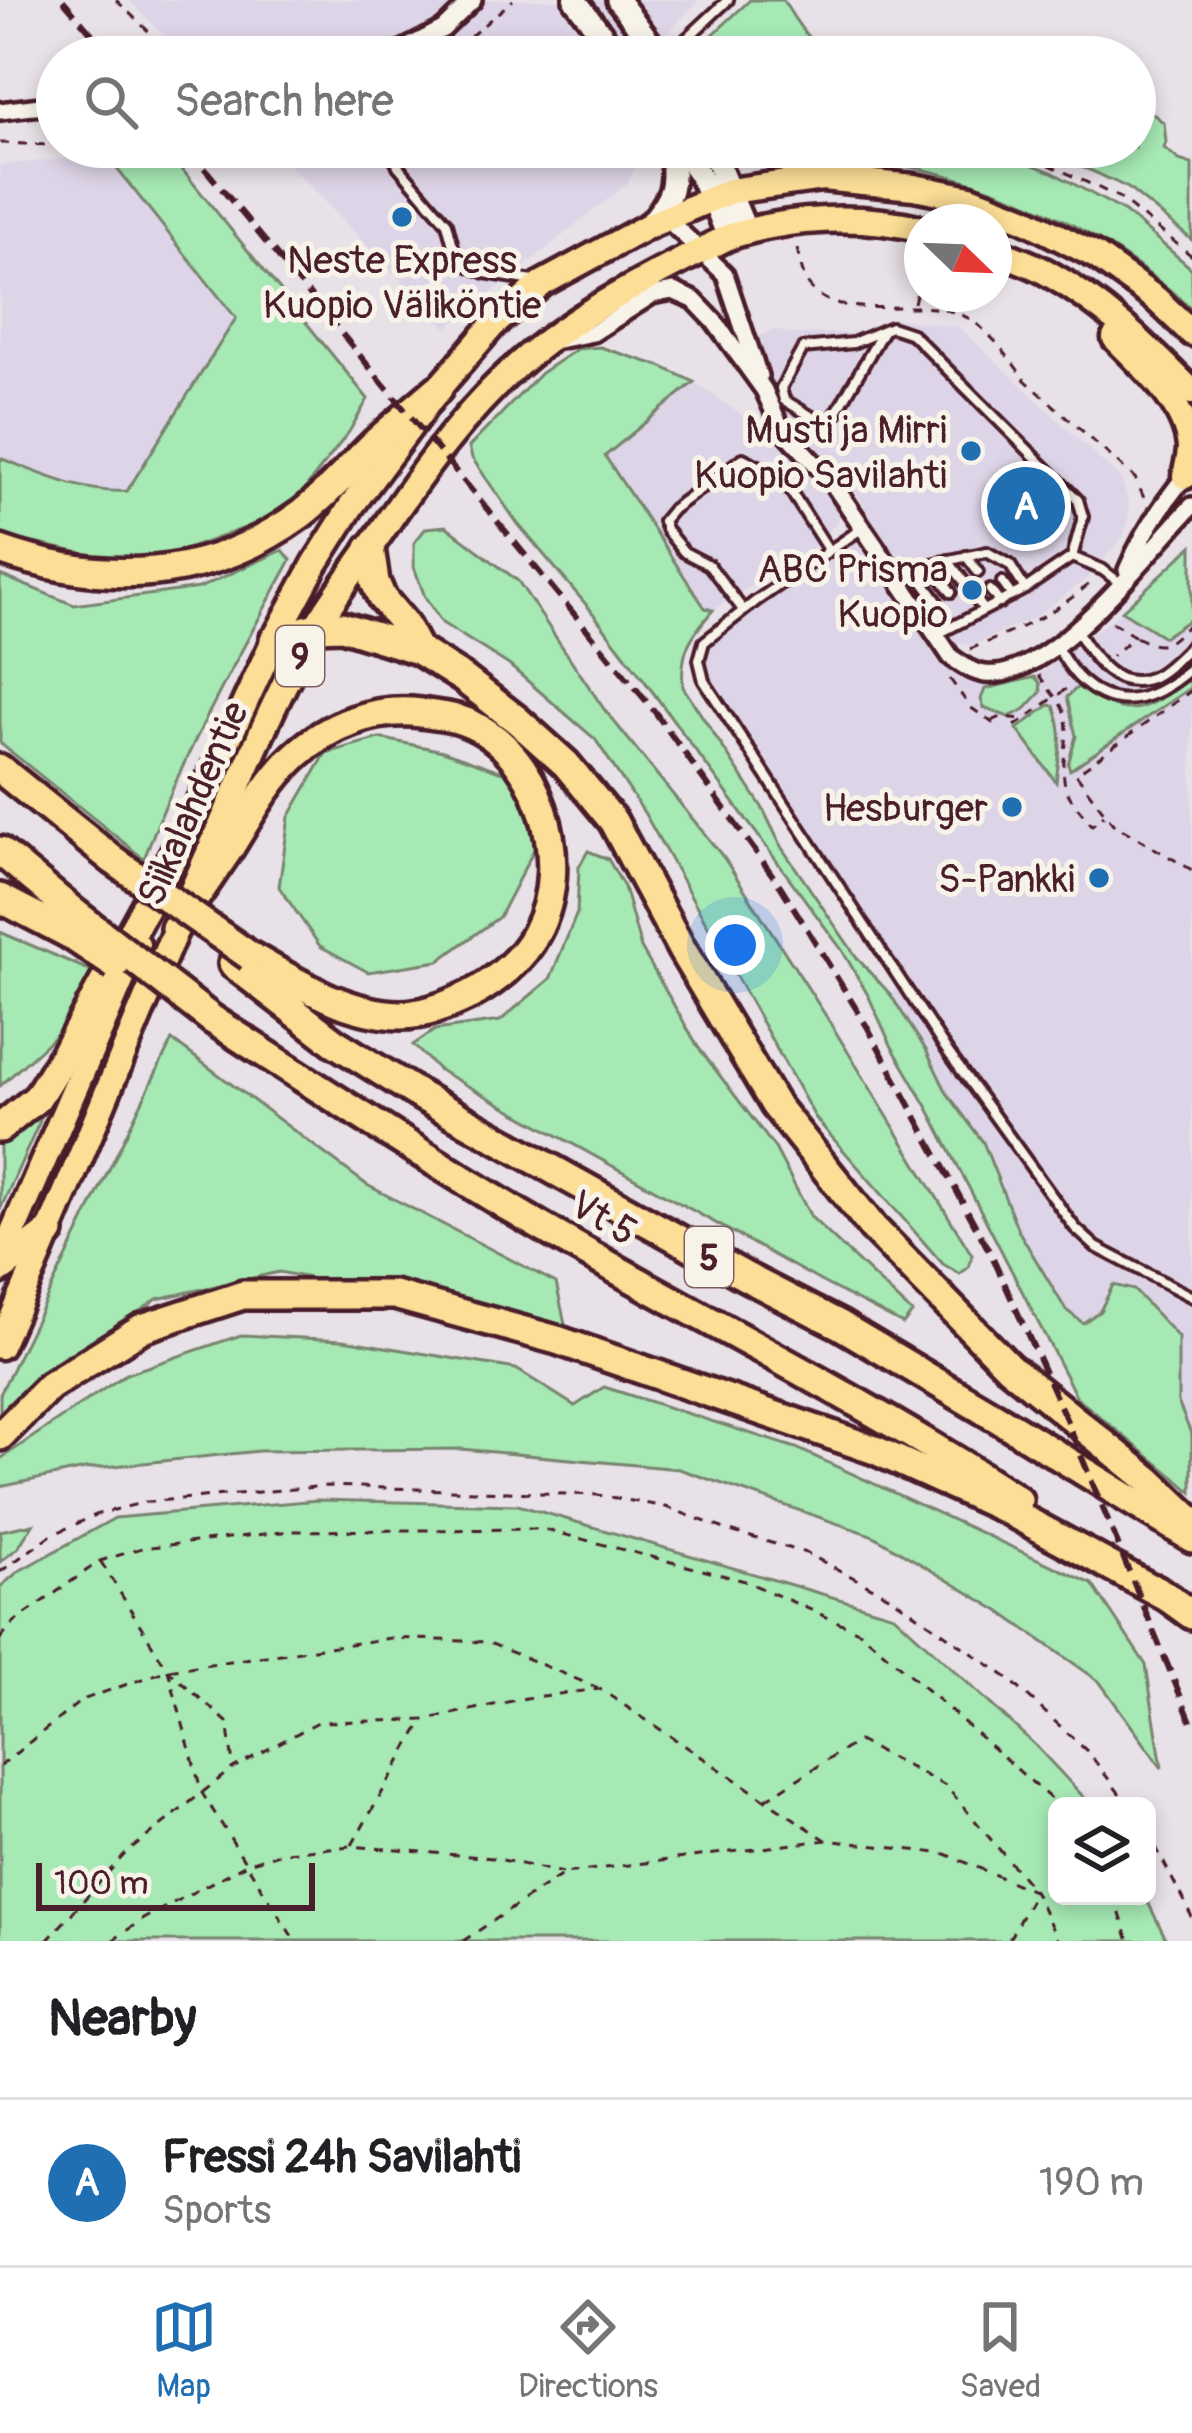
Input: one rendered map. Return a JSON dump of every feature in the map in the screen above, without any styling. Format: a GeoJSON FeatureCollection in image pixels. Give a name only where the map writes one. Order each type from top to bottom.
{"type":"FeatureCollection","features":[{"type":"Feature","properties":{"kind":"highway"},"geometry":{"type":"LineString","coordinates":[[0,550],[99,574],[161,571],[224,555],[300,514],[438,388]]}},
{"type":"Feature","properties":{"kind":"highway"},"geometry":{"type":"LineString","coordinates":[[370,548],[382,598],[418,650]]}},
{"type":"Feature","properties":{"kind":"highway"},"geometry":{"type":"LineString","coordinates":[[274,640],[316,627],[342,626],[418,650],[464,679],[566,764],[613,820],[682,950],[775,1105],[873,1228],[1010,1367],[1150,1480],[1192,1521]]}},
{"type":"Feature","properties":{"kind":"highway"},"geometry":{"type":"LineString","coordinates":[[175,928],[265,790],[296,755],[364,715],[406,711],[460,720],[491,737],[531,782],[545,813],[551,852],[549,894],[537,933],[512,965],[481,989],[446,1007],[402,1015],[321,996],[241,960]]}},
{"type":"Feature","properties":{"kind":"highway","name":"Vt 5"},"geometry":{"type":"LineString","coordinates":[[0,773],[110,865],[241,960],[334,1042],[728,1268],[840,1325],[1192,1538]]}},
{"type":"Feature","properties":{"kind":"highway"},"geometry":{"type":"LineString","coordinates":[[0,1128],[37,1098],[48,1082],[177,850]]}},
{"type":"Feature","properties":{"kind":"highway"},"geometry":{"type":"LineString","coordinates":[[0,851],[72,924]]}},
{"type":"Feature","properties":{"kind":"highway"},"geometry":{"type":"LineString","coordinates":[[0,898],[72,924]]}},
{"type":"Feature","properties":{"kind":"highway","name":"Vt 5"},"geometry":{"type":"LineString","coordinates":[[72,924],[211,1023],[529,1219],[941,1450],[1181,1607]]}},
{"type":"Feature","properties":{"kind":"highway"},"geometry":{"type":"LineString","coordinates":[[0,1265],[50,1232]]}},
{"type":"Feature","properties":{"kind":"highway"},"geometry":{"type":"LineString","coordinates":[[0,1436],[50,1386],[142,1328],[243,1295],[394,1294],[557,1340],[875,1450],[1005,1509],[1181,1607]]}},
{"type":"Feature","properties":{"kind":"main road"},"geometry":{"type":"LineString","coordinates":[[575,0],[603,36]]}},
{"type":"Feature","properties":{"kind":"main road"},"geometry":{"type":"LineString","coordinates":[[618,0],[647,36]]}},
{"type":"Feature","properties":{"kind":"main road"},"geometry":{"type":"LineString","coordinates":[[657,222],[675,184],[673,168]]}},
{"type":"Feature","properties":{"kind":"main road"},"geometry":{"type":"LineString","coordinates":[[700,168],[722,195]]}},
{"type":"Feature","properties":{"kind":"main road"},"geometry":{"type":"LineString","coordinates":[[716,168],[737,234]]}},
{"type":"Feature","properties":{"kind":"main road","name":"Siikalahdentie"},"geometry":{"type":"LineString","coordinates":[[0,1265],[177,850],[274,640],[315,564],[438,388],[493,325],[543,283],[657,222],[722,195],[822,178],[970,198],[1024,219],[1096,256],[1156,299],[1192,333]]}},
{"type":"Feature","properties":{"kind":"main road","name":"Siikalahdentie"},"geometry":{"type":"LineString","coordinates":[[0,1346],[175,928],[287,678],[399,505],[471,412],[517,365],[620,292],[737,234],[836,218],[904,225]]}},
{"type":"Feature","properties":{"kind":"main road"},"geometry":{"type":"LineString","coordinates":[[1012,257],[1087,297],[1192,392]]}},
{"type":"Feature","properties":{"kind":"main road"},"geometry":{"type":"LineString","coordinates":[[1087,297],[1097,319],[1176,409],[1190,450],[1188,472]]}},
{"type":"Feature","properties":{"kind":"street"},"geometry":{"type":"LineString","coordinates":[[430,36],[473,0]]}},
{"type":"Feature","properties":{"kind":"street"},"geometry":{"type":"LineString","coordinates":[[0,111],[36,107]]}},
{"type":"Feature","properties":{"kind":"street"},"geometry":{"type":"LineString","coordinates":[[657,222],[701,251],[725,274],[779,426],[831,482],[952,657],[967,668],[985,674],[1004,672],[1056,646],[1122,584],[1192,506]]}},
{"type":"Feature","properties":{"kind":"street"},"geometry":{"type":"LineString","coordinates":[[546,343],[593,333],[652,295],[673,291],[694,300],[714,320],[764,390]]}},
{"type":"Feature","properties":{"kind":"street"},"geometry":{"type":"LineString","coordinates":[[1122,584],[1139,542],[1188,472]]}},
{"type":"Feature","properties":{"kind":"lane"},"geometry":{"type":"LineString","coordinates":[[688,36],[728,0]]}},
{"type":"Feature","properties":{"kind":"lane"},"geometry":{"type":"LineString","coordinates":[[400,168],[447,223],[457,261],[485,273],[543,283]]}},
{"type":"Feature","properties":{"kind":"lane"},"geometry":{"type":"LineString","coordinates":[[883,331],[831,422],[824,424],[784,400],[781,388],[803,348],[853,343],[892,327],[901,328],[1078,500],[1083,517],[1072,557],[1025,590],[966,614],[936,635]]}},
{"type":"Feature","properties":{"kind":"lane"},"geometry":{"type":"LineString","coordinates":[[779,426],[789,405]]}},
{"type":"Feature","properties":{"kind":"lane"},"geometry":{"type":"LineString","coordinates":[[743,610],[709,565],[684,552],[663,521],[743,458],[776,475],[830,551]]}},
{"type":"Feature","properties":{"kind":"lane"},"geometry":{"type":"LineString","coordinates":[[864,527],[704,642],[699,660],[704,681],[943,1045],[1075,1228],[1096,1247],[1192,1297]]}},
{"type":"Feature","properties":{"kind":"lane"},"geometry":{"type":"LineString","coordinates":[[893,572],[987,552],[1010,566],[1025,590]]}},
{"type":"Feature","properties":{"kind":"lane"},"geometry":{"type":"LineString","coordinates":[[982,553],[989,564]]}},
{"type":"Feature","properties":{"kind":"lane"},"geometry":{"type":"LineString","coordinates":[[966,556],[978,572]]}},
{"type":"Feature","properties":{"kind":"lane"},"geometry":{"type":"LineString","coordinates":[[1072,557],[1122,584]]}},
{"type":"Feature","properties":{"kind":"lane"},"geometry":{"type":"LineString","coordinates":[[948,560],[964,582]]}},
{"type":"Feature","properties":{"kind":"lane"},"geometry":{"type":"LineString","coordinates":[[931,564],[951,592]]}},
{"type":"Feature","properties":{"kind":"lane"},"geometry":{"type":"LineString","coordinates":[[913,568],[937,601]]}},
{"type":"Feature","properties":{"kind":"lane"},"geometry":{"type":"LineString","coordinates":[[1002,582],[1012,596]]}},
{"type":"Feature","properties":{"kind":"lane"},"geometry":{"type":"LineString","coordinates":[[990,590],[1000,602]]}},
{"type":"Feature","properties":{"kind":"lane"},"geometry":{"type":"LineString","coordinates":[[977,599],[985,610]]}},
{"type":"Feature","properties":{"kind":"lane"},"geometry":{"type":"LineString","coordinates":[[1076,630],[1111,675],[1127,681],[1154,676],[1192,645]]}},
{"type":"Feature","properties":{"kind":"lane"},"geometry":{"type":"LineString","coordinates":[[1056,646],[1080,679],[1122,701],[1147,698],[1192,668]]}},
{"type":"Feature","properties":{"kind":"path"},"geometry":{"type":"LineString","coordinates":[[116,0],[153,36]]}},
{"type":"Feature","properties":{"kind":"path"},"geometry":{"type":"LineString","coordinates":[[471,36],[513,0]]}},
{"type":"Feature","properties":{"kind":"path"},"geometry":{"type":"LineString","coordinates":[[0,142],[36,144]]}},
{"type":"Feature","properties":{"kind":"path"},"geometry":{"type":"LineString","coordinates":[[1056,168],[1118,197],[1192,256]]}},
{"type":"Feature","properties":{"kind":"path"},"geometry":{"type":"LineString","coordinates":[[1134,636],[1154,647],[1165,645],[1192,622]]}},
{"type":"Feature","properties":{"kind":"path"},"geometry":{"type":"LineString","coordinates":[[1031,661],[1063,709],[1065,789],[1092,825],[1105,815]]}},
{"type":"Feature","properties":{"kind":"path"},"geometry":{"type":"LineString","coordinates":[[950,678],[970,706],[997,726]]}},
{"type":"Feature","properties":{"kind":"path"},"geometry":{"type":"LineString","coordinates":[[1192,690],[1076,774],[1113,824],[1192,870]]}},
{"type":"Feature","properties":{"kind":"path"},"geometry":{"type":"LineString","coordinates":[[1015,725],[1052,697]]}},
{"type":"Feature","properties":{"kind":"path"},"geometry":{"type":"LineString","coordinates":[[991,722],[1001,717],[1024,719]]}},
{"type":"Feature","properties":{"kind":"path"},"geometry":{"type":"LineString","coordinates":[[0,1573],[50,1536],[98,1514],[146,1502],[327,1486],[598,1496],[666,1507],[806,1553],[891,1597],[1008,1678],[1088,1752],[1122,1797]]}},
{"type":"Feature","properties":{"kind":"path"},"geometry":{"type":"LineString","coordinates":[[0,1639],[13,1623],[100,1561],[142,1548],[290,1531],[543,1528],[745,1581],[861,1632],[1049,1797]]}},
{"type":"Feature","properties":{"kind":"path"},"geometry":{"type":"LineString","coordinates":[[100,1561],[168,1670],[202,1793],[295,1941]]}},
{"type":"Feature","properties":{"kind":"path"},"geometry":{"type":"LineString","coordinates":[[0,1766],[82,1700],[168,1670],[391,1638],[487,1642],[600,1689],[826,1840]]}},
{"type":"Feature","properties":{"kind":"path"},"geometry":{"type":"LineString","coordinates":[[168,1670],[227,1722],[233,1768]]}},
{"type":"Feature","properties":{"kind":"path"},"geometry":{"type":"LineString","coordinates":[[47,1941],[124,1855],[233,1768],[318,1722],[424,1720],[526,1698],[600,1689]]}},
{"type":"Feature","properties":{"kind":"path"},"geometry":{"type":"LineString","coordinates":[[351,1846],[424,1720]]}},
{"type":"Feature","properties":{"kind":"path"},"geometry":{"type":"LineString","coordinates":[[765,1800],[858,1741],[946,1786],[1035,1892],[1058,1941]]}},
{"type":"Feature","properties":{"kind":"path"},"geometry":{"type":"LineString","coordinates":[[112,1941],[143,1919],[248,1863],[285,1852],[351,1846],[493,1858],[565,1873],[826,1840],[946,1854],[1035,1892]]}},
{"type":"Feature","properties":{"kind":"path"},"geometry":{"type":"LineString","coordinates":[[1156,1847],[1192,1917]]}},
{"type":"Feature","properties":{"kind":"path"},"geometry":{"type":"LineString","coordinates":[[463,1941],[565,1873]]}},
{"type":"Feature","properties":{"kind":"path"},"geometry":{"type":"LineString","coordinates":[[1008,1941],[1035,1892]]}},
{"type":"Feature","properties":{"kind":"path"},"geometry":{"type":"LineString","coordinates":[[1117,1905],[1129,1941]]}},
{"type":"Feature","properties":{"kind":"shaded area"},"geometry":{"type":"Polygon","coordinates":[[[129,0],[699,0],[665,36],[164,36],[129,0]]]}},
{"type":"Feature","properties":{"kind":"shaded area"},"geometry":{"type":"Polygon","coordinates":[[[36,162],[36,168],[116,168],[236,318],[190,487],[116,492],[72,484],[0,458],[0,165],[36,162]]]}},
{"type":"Feature","properties":{"kind":"shaded area"},"geometry":{"type":"Polygon","coordinates":[[[292,168],[634,168],[628,183],[447,328],[292,168]]]}},
{"type":"Feature","properties":{"kind":"shaded area"},"geometry":{"type":"Polygon","coordinates":[[[894,319],[959,327],[1122,480],[1128,502],[1122,539],[1084,581],[1035,617],[971,646],[958,643],[940,624],[848,481],[746,366],[757,337],[776,329],[788,334],[853,333],[894,319]]]}},
{"type":"Feature","properties":{"kind":"shaded area"},"geometry":{"type":"Polygon","coordinates":[[[694,382],[786,445],[839,509],[837,521],[813,548],[713,610],[705,608],[604,456],[694,382]]]}},
{"type":"Feature","properties":{"kind":"shaded area"},"geometry":{"type":"Polygon","coordinates":[[[864,527],[951,657],[985,674],[985,688],[1035,677],[1122,611],[1192,546],[1192,1436],[1178,1402],[1178,1337],[1113,1286],[1100,1311],[1083,1323],[1066,1310],[1018,1230],[983,1142],[947,1093],[890,994],[901,984],[704,681],[699,660],[704,642],[864,527]]]}},
{"type":"Feature","properties":{"kind":"green space"},"geometry":{"type":"Polygon","coordinates":[[[750,0],[783,0],[808,36],[712,36],[750,0]]]}},
{"type":"Feature","properties":{"kind":"green space"},"geometry":{"type":"Polygon","coordinates":[[[1156,116],[1164,123],[1164,148],[1192,164],[1192,240],[1128,188],[1084,168],[1156,168],[1156,116]]]}},
{"type":"Feature","properties":{"kind":"green space"},"geometry":{"type":"Polygon","coordinates":[[[116,168],[181,168],[368,399],[349,432],[294,503],[253,525],[174,554],[109,559],[0,533],[0,458],[78,486],[127,491],[236,318],[116,168]]]}},
{"type":"Feature","properties":{"kind":"green space"},"geometry":{"type":"Polygon","coordinates":[[[914,168],[1041,168],[1052,172],[1125,212],[1192,269],[1192,309],[1084,231],[1005,194],[914,168]]]}},
{"type":"Feature","properties":{"kind":"green space"},"geometry":{"type":"Polygon","coordinates":[[[600,347],[694,382],[605,456],[705,608],[713,610],[688,645],[683,687],[762,807],[782,848],[858,959],[890,994],[947,1093],[983,1142],[1018,1230],[1066,1310],[1083,1323],[1100,1311],[1113,1285],[1134,1290],[1178,1337],[1178,1402],[1192,1436],[1192,1492],[1077,1398],[842,950],[641,676],[518,524],[472,458],[469,447],[541,373],[577,349],[600,347]]]}},
{"type":"Feature","properties":{"kind":"green space"},"geometry":{"type":"Polygon","coordinates":[[[446,526],[518,581],[604,709],[724,858],[972,1255],[969,1267],[960,1274],[943,1264],[816,1119],[645,814],[595,739],[509,665],[442,623],[414,567],[414,543],[426,528],[446,526]]]}},
{"type":"Feature","properties":{"kind":"green space"},"geometry":{"type":"Polygon","coordinates":[[[1192,546],[1192,618],[1164,637],[1122,611],[1192,546]]]}},
{"type":"Feature","properties":{"kind":"green space"},"geometry":{"type":"Polygon","coordinates":[[[283,550],[291,560],[193,744],[144,859],[0,743],[0,575],[74,605],[199,588],[283,550]]]}},
{"type":"Feature","properties":{"kind":"green space"},"geometry":{"type":"Polygon","coordinates":[[[1035,677],[1041,692],[1025,709],[1009,717],[984,708],[985,689],[1035,677]]]}},
{"type":"Feature","properties":{"kind":"green space"},"geometry":{"type":"Polygon","coordinates":[[[1191,679],[1190,688],[1070,770],[1076,736],[1067,697],[1078,687],[1124,709],[1147,705],[1191,679]]]}},
{"type":"Feature","properties":{"kind":"green space"},"geometry":{"type":"Polygon","coordinates":[[[1054,706],[1060,735],[1056,782],[1017,729],[1054,706]]]}},
{"type":"Feature","properties":{"kind":"green space"},"geometry":{"type":"Polygon","coordinates":[[[379,738],[443,751],[511,775],[538,842],[499,917],[439,961],[368,972],[320,946],[279,887],[289,817],[326,753],[379,738]]]}},
{"type":"Feature","properties":{"kind":"green space"},"geometry":{"type":"Polygon","coordinates":[[[588,851],[608,859],[624,887],[641,948],[698,1047],[775,1148],[811,1217],[912,1313],[903,1324],[439,1070],[413,1045],[435,1030],[500,1021],[550,979],[577,913],[579,867],[588,851]]]}},
{"type":"Feature","properties":{"kind":"green space"},"geometry":{"type":"Polygon","coordinates":[[[0,932],[96,973],[59,1032],[0,1086],[0,932]]]}},
{"type":"Feature","properties":{"kind":"green space"},"geometry":{"type":"Polygon","coordinates":[[[172,1040],[367,1185],[556,1283],[566,1328],[279,1272],[157,1299],[0,1414],[0,1394],[172,1040]]]}},
{"type":"Feature","properties":{"kind":"green space"},"geometry":{"type":"Polygon","coordinates":[[[45,1104],[39,1123],[0,1210],[0,1143],[45,1104]]]}},
{"type":"Feature","properties":{"kind":"green space"},"geometry":{"type":"Polygon","coordinates":[[[241,1335],[343,1340],[516,1369],[575,1406],[604,1387],[796,1448],[1092,1584],[1146,1665],[1162,1768],[1099,1681],[999,1611],[874,1536],[679,1469],[461,1449],[259,1451],[85,1469],[0,1487],[0,1459],[126,1374],[241,1335]]]}},
{"type":"Feature","properties":{"kind":"green space"},"geometry":{"type":"Polygon","coordinates":[[[318,1500],[518,1505],[894,1615],[1036,1746],[1084,1797],[1048,1797],[1048,1905],[1149,1905],[1167,1941],[0,1941],[0,1587],[19,1571],[115,1518],[318,1500]]]}},
{"type":"Feature","properties":{"kind":"green space"},"geometry":{"type":"Polygon","coordinates":[[[33,1524],[18,1548],[0,1562],[0,1531],[33,1524]]]}},
{"type":"Feature","properties":{"kind":"railway"},"geometry":{"type":"LineString","coordinates":[[63,0],[94,36]]}},
{"type":"Feature","properties":{"kind":"railway"},"geometry":{"type":"LineString","coordinates":[[204,168],[652,708],[781,887],[868,1028],[993,1258],[1066,1419],[1192,1724]]}},
{"type":"Feature","properties":{"kind":"place","name":"Neste Express Kuopio Väliköntie"},"geometry":{"type":"Point","coordinates":[402,217]}},
{"type":"Feature","properties":{"kind":"place","name":"Musti ja Mirri Kuopio Savilahti"},"geometry":{"type":"Point","coordinates":[971,451]}},
{"type":"Feature","properties":{"kind":"place","name":"Fressi 24h Savilahti"},"geometry":{"type":"Point","coordinates":[1026,506]}},
{"type":"Feature","properties":{"kind":"place","name":"ABC Prisma Kuopio"},"geometry":{"type":"Point","coordinates":[972,590]}},
{"type":"Feature","properties":{"kind":"place","name":"Hesburger"},"geometry":{"type":"Point","coordinates":[1012,807]}},
{"type":"Feature","properties":{"kind":"place","name":"S-Pankki"},"geometry":{"type":"Point","coordinates":[1099,878]}}]}
